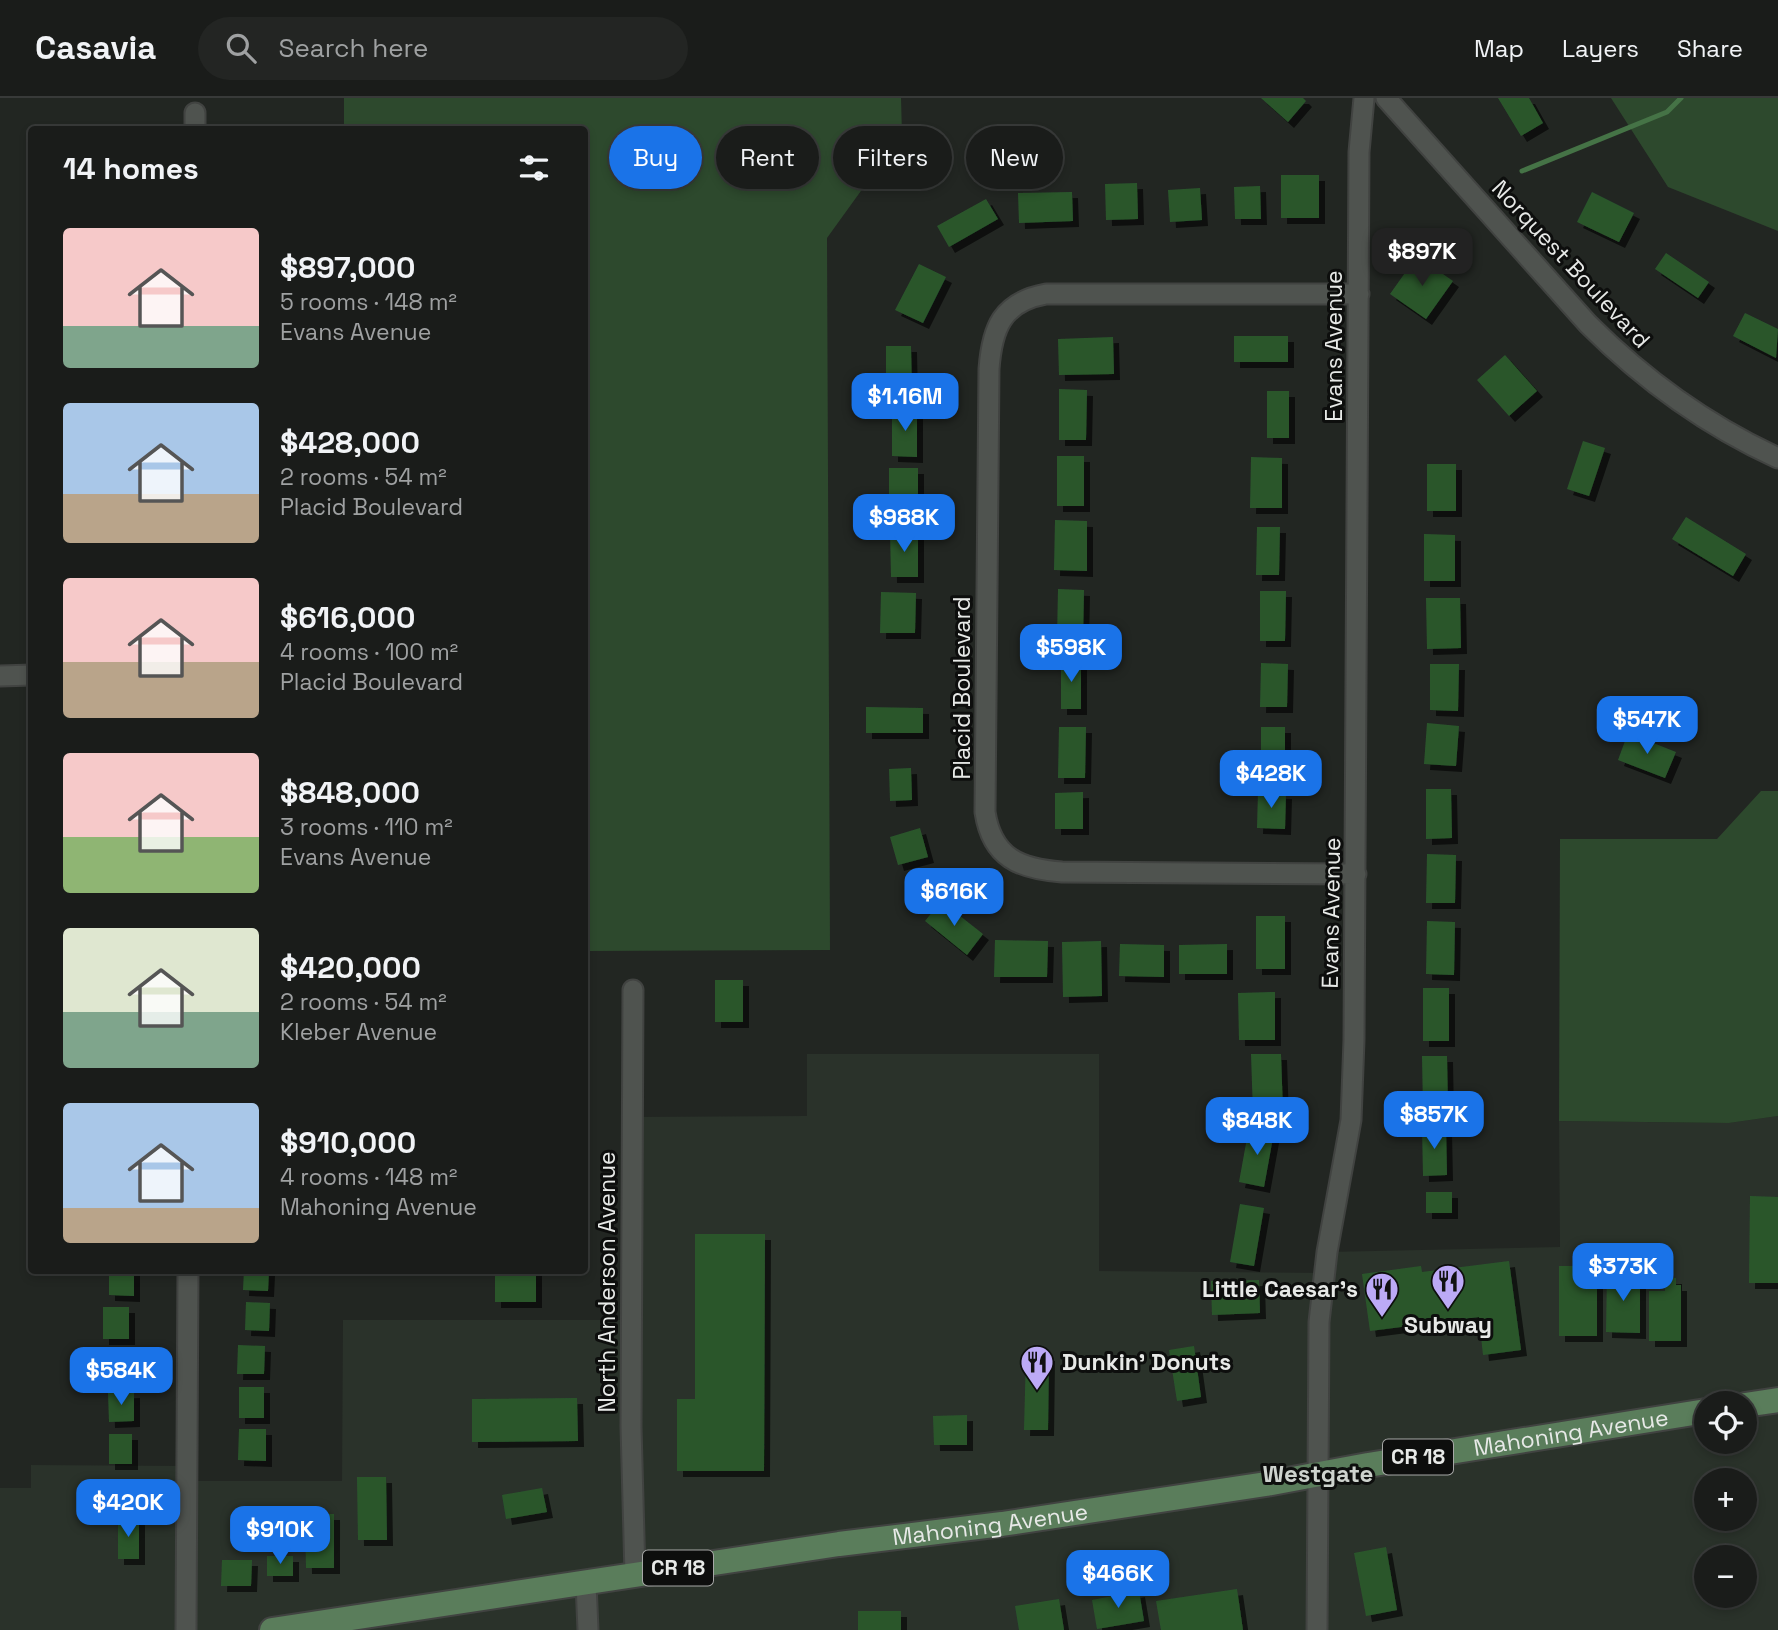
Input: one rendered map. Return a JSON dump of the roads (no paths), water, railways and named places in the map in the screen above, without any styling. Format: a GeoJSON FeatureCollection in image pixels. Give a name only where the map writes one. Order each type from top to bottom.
{"type":"FeatureCollection","features":[{"type":"Feature","properties":{"kind":"main road"},"geometry":{"type":"LineString","coordinates":[[1757,1403],[1778,1400]]}},
{"type":"Feature","properties":{"kind":"main road","name":"Mahoning Avenue"},"geometry":{"type":"LineString","coordinates":[[272,1630],[902,1535],[1002,1524],[1266,1485],[1318,1474],[1694,1413]]}},
{"type":"Feature","properties":{"kind":"street","name":"Evans Avenue"},"geometry":{"type":"LineString","coordinates":[[1317,1630],[1320,1300],[1351,1120],[1356,874],[1359,152],[1364,98]]}},
{"type":"Feature","properties":{"kind":"street","name":"Norquest Boulevard"},"geometry":{"type":"LineString","coordinates":[[1386,98],[1615,351],[1648,380],[1697,415],[1749,445],[1778,458]]}},
{"type":"Feature","properties":{"kind":"street","name":"Placid Boulevard"},"geometry":{"type":"LineString","coordinates":[[1356,874],[1035,870],[1018,864],[993,840],[987,823],[985,799],[989,369],[990,347],[1004,315],[1015,304],[1046,293],[1359,293]]}},
{"type":"Feature","properties":{"kind":"street"},"geometry":{"type":"LineString","coordinates":[[0,676],[28,675]]}},
{"type":"Feature","properties":{"kind":"street","name":"North Anderson Avenue"},"geometry":{"type":"LineString","coordinates":[[633,990],[631,1427],[635,1574]]}},
{"type":"Feature","properties":{"kind":"street"},"geometry":{"type":"LineString","coordinates":[[186,1630],[188,1274]]}},
{"type":"Feature","properties":{"kind":"street"},"geometry":{"type":"LineString","coordinates":[[586,1583],[589,1630]]}},
{"type":"Feature","properties":{"kind":"waterway"},"geometry":{"type":"LineString","coordinates":[[1522,171],[1667,112],[1681,98]]}},
{"type":"Feature","properties":{"kind":"place","name":"Subway"},"geometry":{"type":"Point","coordinates":[1448,1311]}},
{"type":"Feature","properties":{"kind":"place","name":"Little Caesar's"},"geometry":{"type":"Point","coordinates":[1382,1319]}},
{"type":"Feature","properties":{"kind":"place","name":"Dunkin' Donuts"},"geometry":{"type":"Point","coordinates":[1037,1392]}},
{"type":"Feature","properties":{"kind":"district","name":"Westgate"},"geometry":{"type":"Point","coordinates":[1318,1474]}}]}
